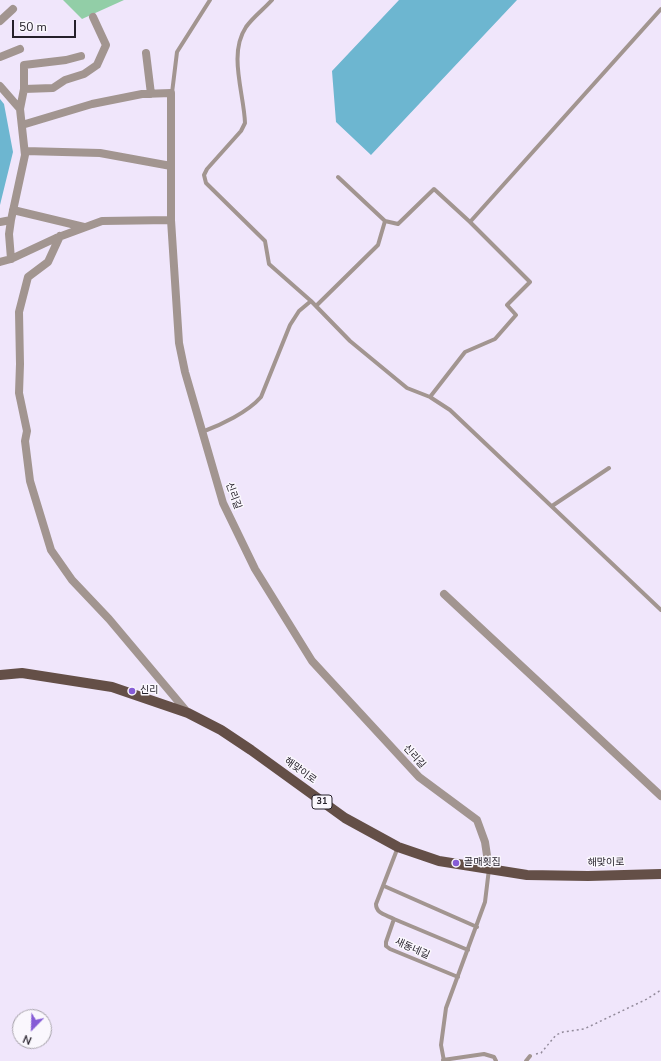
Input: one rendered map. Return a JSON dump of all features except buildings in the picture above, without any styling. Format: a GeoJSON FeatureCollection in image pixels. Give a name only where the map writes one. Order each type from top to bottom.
{"type":"FeatureCollection","features":[{"type":"Feature","properties":{"kind":"main road","name":"해맞이로"},"geometry":{"type":"LineString","coordinates":[[0,675],[22,673],[112,687],[188,713],[221,730],[251,750],[345,818],[398,847],[438,861],[527,875],[588,876],[661,874]]}},
{"type":"Feature","properties":{"kind":"street"},"geometry":{"type":"LineString","coordinates":[[0,21],[13,9]]}},
{"type":"Feature","properties":{"kind":"street"},"geometry":{"type":"LineString","coordinates":[[24,89],[53,88],[65,80],[84,74],[98,65],[106,45],[93,18]]}},
{"type":"Feature","properties":{"kind":"street"},"geometry":{"type":"LineString","coordinates":[[0,57],[20,49]]}},
{"type":"Feature","properties":{"kind":"street"},"geometry":{"type":"LineString","coordinates":[[146,53],[151,94]]}},
{"type":"Feature","properties":{"kind":"street"},"geometry":{"type":"LineString","coordinates":[[11,259],[9,234],[25,155],[20,109],[24,89],[24,65],[66,60],[81,56]]}},
{"type":"Feature","properties":{"kind":"street"},"geometry":{"type":"LineString","coordinates":[[0,86],[20,109]]}},
{"type":"Feature","properties":{"kind":"street"},"geometry":{"type":"LineString","coordinates":[[22,125],[92,104],[142,94],[172,93]]}},
{"type":"Feature","properties":{"kind":"street","name":"신리길"},"geometry":{"type":"LineString","coordinates":[[172,93],[171,220],[179,343],[185,372],[223,503],[255,569],[312,660],[419,777],[477,820],[485,842],[489,869]]}},
{"type":"Feature","properties":{"kind":"street"},"geometry":{"type":"LineString","coordinates":[[25,151],[100,153],[171,166]]}},
{"type":"Feature","properties":{"kind":"street"},"geometry":{"type":"LineString","coordinates":[[13,210],[85,227]]}},
{"type":"Feature","properties":{"kind":"street"},"geometry":{"type":"LineString","coordinates":[[0,222],[11,220]]}},
{"type":"Feature","properties":{"kind":"street"},"geometry":{"type":"LineString","coordinates":[[0,262],[11,259],[60,236],[102,221],[171,220]]}},
{"type":"Feature","properties":{"kind":"street"},"geometry":{"type":"LineString","coordinates":[[60,236],[48,262],[28,277],[19,312],[19,393],[27,431],[25,440],[30,481],[51,550],[72,580],[109,619],[188,713]]}},
{"type":"Feature","properties":{"kind":"street"},"geometry":{"type":"LineString","coordinates":[[444,594],[661,796]]}},
{"type":"Feature","properties":{"kind":"lane"},"geometry":{"type":"LineString","coordinates":[[172,93],[178,52],[210,0]]}},
{"type":"Feature","properties":{"kind":"lane"},"geometry":{"type":"LineString","coordinates":[[272,0],[246,27],[240,42],[237,58],[245,123],[241,131],[207,169],[204,175],[206,183],[265,240],[269,264],[311,301],[350,341],[407,388],[430,397],[450,410],[661,610]]}},
{"type":"Feature","properties":{"kind":"lane"},"geometry":{"type":"LineString","coordinates":[[470,222],[661,9]]}},
{"type":"Feature","properties":{"kind":"lane"},"geometry":{"type":"LineString","coordinates":[[338,177],[385,221],[398,224],[434,189],[470,222],[530,282],[507,305],[516,315],[495,339],[465,352],[430,397]]}},
{"type":"Feature","properties":{"kind":"lane"},"geometry":{"type":"LineString","coordinates":[[316,306],[378,244],[385,221]]}},
{"type":"Feature","properties":{"kind":"lane"},"geometry":{"type":"LineString","coordinates":[[202,432],[213,428],[254,405],[261,397],[290,325],[299,311],[311,301]]}},
{"type":"Feature","properties":{"kind":"lane"},"geometry":{"type":"LineString","coordinates":[[552,506],[609,468]]}},
{"type":"Feature","properties":{"kind":"lane","name":"새동네길"},"geometry":{"type":"LineString","coordinates":[[398,847],[376,904],[376,909],[378,912],[468,950]]}},
{"type":"Feature","properties":{"kind":"lane"},"geometry":{"type":"LineString","coordinates":[[489,869],[485,902],[446,1008],[441,1045],[444,1060],[484,1054],[494,1057],[496,1061]]}},
{"type":"Feature","properties":{"kind":"lane"},"geometry":{"type":"LineString","coordinates":[[384,886],[477,927]]}},
{"type":"Feature","properties":{"kind":"lane","name":"새동네길"},"geometry":{"type":"LineString","coordinates":[[394,919],[386,946],[458,977]]}},
{"type":"Feature","properties":{"kind":"lane"},"geometry":{"type":"LineString","coordinates":[[526,1061],[530,1056]]}},
{"type":"Feature","properties":{"kind":"path"},"geometry":{"type":"LineString","coordinates":[[530,1056],[541,1053],[556,1035],[563,1032],[584,1029],[647,999],[661,990]]}},
{"type":"Feature","properties":{"kind":"green space"},"geometry":{"type":"Polygon","coordinates":[[[63,0],[124,0],[82,19],[63,0]]]}},
{"type":"Feature","properties":{"kind":"water"},"geometry":{"type":"Polygon","coordinates":[[[399,0],[517,0],[371,155],[336,122],[332,71],[399,0]]]}},
{"type":"Feature","properties":{"kind":"water"},"geometry":{"type":"Polygon","coordinates":[[[0,99],[4,104],[13,152],[0,205],[0,99]]]}},
{"type":"Feature","properties":{"kind":"place","name":"신리"},"geometry":{"type":"Point","coordinates":[132,691]}},
{"type":"Feature","properties":{"kind":"place","name":"골매횟집"},"geometry":{"type":"Point","coordinates":[456,863]}}]}
